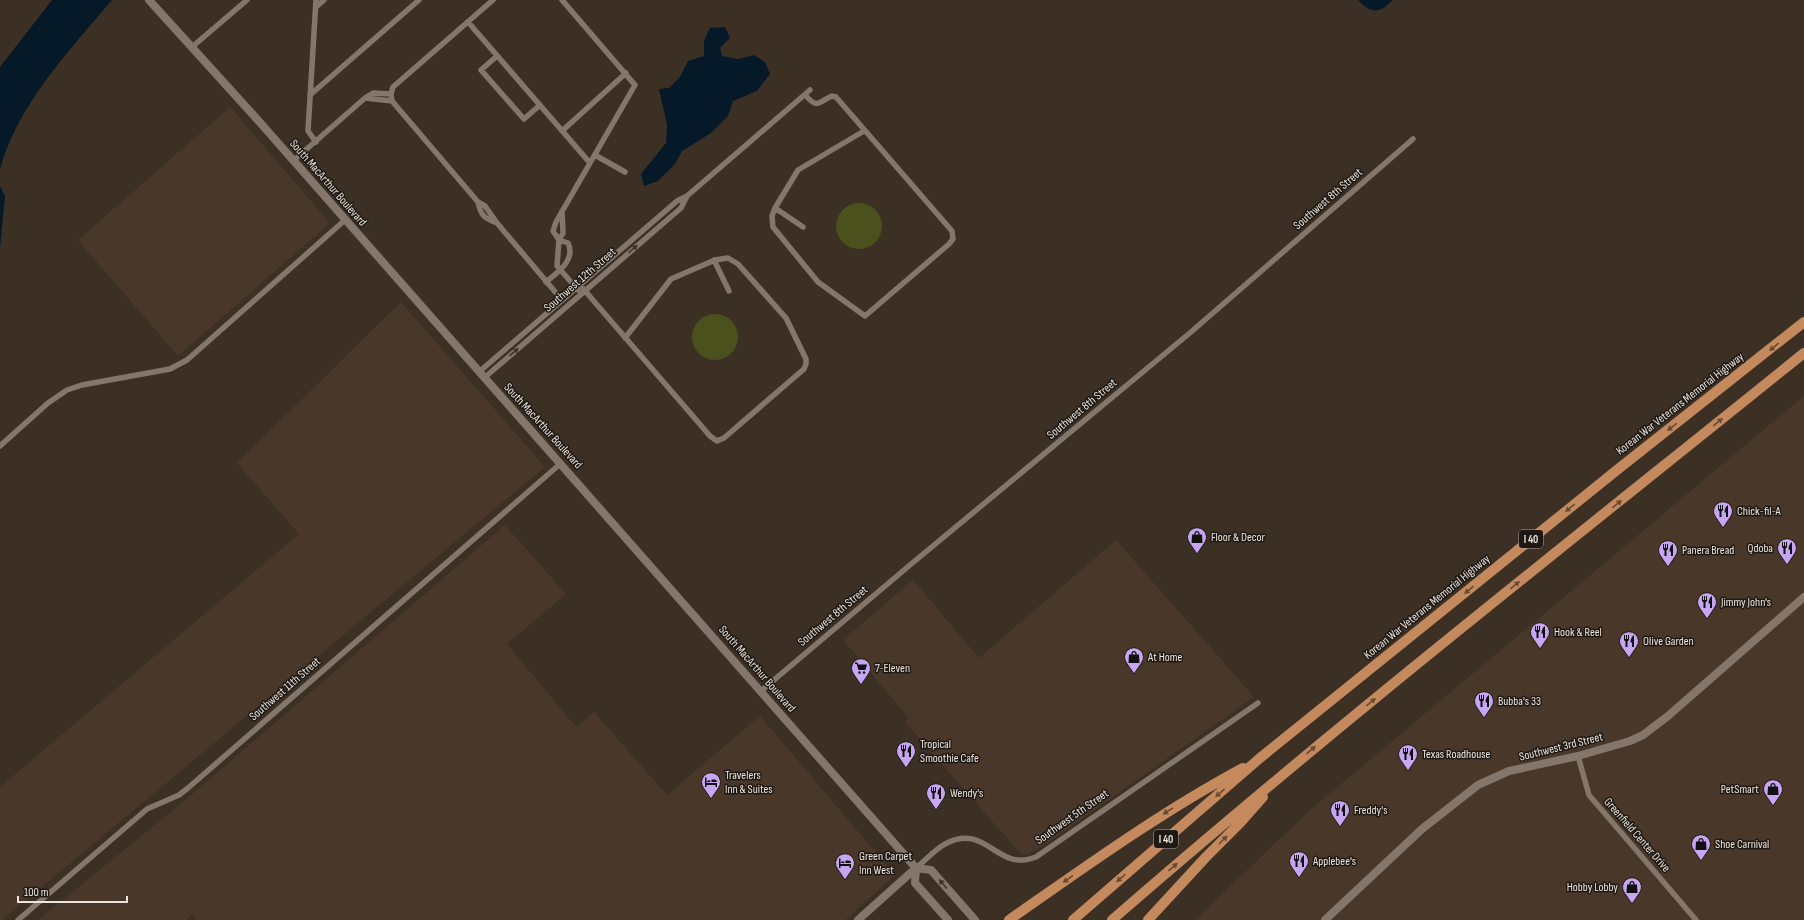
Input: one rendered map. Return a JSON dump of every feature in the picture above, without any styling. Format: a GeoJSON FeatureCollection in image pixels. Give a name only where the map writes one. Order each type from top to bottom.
{"type":"FeatureCollection","features":[{"type":"Feature","properties":{"kind":"highway","name":"Korean War Veterans Memorial Highway"},"geometry":{"type":"LineString","coordinates":[[1073,920],[1260,758],[1617,470],[1804,322]]}},
{"type":"Feature","properties":{"kind":"highway","name":"I 40"},"geometry":{"type":"LineString","coordinates":[[1112,920],[1283,774],[1804,353]]}},
{"type":"Feature","properties":{"kind":"highway"},"geometry":{"type":"LineString","coordinates":[[1009,920],[1155,819],[1260,758]]}},
{"type":"Feature","properties":{"kind":"highway"},"geometry":{"type":"LineString","coordinates":[[1148,920],[1206,857],[1241,822],[1283,774]]}},
{"type":"Feature","properties":{"kind":"main road","name":"South MacArthur Boulevard"},"geometry":{"type":"LineString","coordinates":[[149,0],[293,161],[916,868]]}},
{"type":"Feature","properties":{"kind":"main road","name":"Southwest 3rd Street"},"geometry":{"type":"LineString","coordinates":[[1325,920],[1422,829],[1478,785],[1509,771],[1578,756],[1630,741],[1647,732],[1804,598]]}},
{"type":"Feature","properties":{"kind":"main road","name":"Southwest 5th Street"},"geometry":{"type":"LineString","coordinates":[[858,920],[916,868]]}},
{"type":"Feature","properties":{"kind":"main road"},"geometry":{"type":"LineString","coordinates":[[948,920],[915,883],[916,868],[931,870],[975,920]]}},
{"type":"Feature","properties":{"kind":"street"},"geometry":{"type":"LineString","coordinates":[[192,47],[247,0]]}},
{"type":"Feature","properties":{"kind":"street"},"geometry":{"type":"LineString","coordinates":[[316,0],[308,131],[316,142]]}},
{"type":"Feature","properties":{"kind":"street"},"geometry":{"type":"LineString","coordinates":[[316,7],[324,0]]}},
{"type":"Feature","properties":{"kind":"street"},"geometry":{"type":"LineString","coordinates":[[310,95],[419,0]]}},
{"type":"Feature","properties":{"kind":"street"},"geometry":{"type":"LineString","coordinates":[[493,0],[393,86],[391,94],[392,101],[478,202],[480,212],[485,218],[497,223],[562,300]]}},
{"type":"Feature","properties":{"kind":"street"},"geometry":{"type":"LineString","coordinates":[[546,282],[560,270],[568,261],[571,254],[568,243],[559,240],[553,231],[562,211],[636,85],[562,0]]}},
{"type":"Feature","properties":{"kind":"street"},"geometry":{"type":"LineString","coordinates":[[468,22],[590,163]]}},
{"type":"Feature","properties":{"kind":"street"},"geometry":{"type":"LineString","coordinates":[[497,56],[481,70],[524,119],[540,105]]}},
{"type":"Feature","properties":{"kind":"street"},"geometry":{"type":"LineString","coordinates":[[562,131],[626,73]]}},
{"type":"Feature","properties":{"kind":"street","name":"Southwest 12th Street"},"geometry":{"type":"LineString","coordinates":[[482,375],[578,286],[677,201],[687,196],[810,90]]}},
{"type":"Feature","properties":{"kind":"street"},"geometry":{"type":"LineString","coordinates":[[293,161],[365,98],[373,93],[391,94]]}},
{"type":"Feature","properties":{"kind":"street"},"geometry":{"type":"LineString","coordinates":[[805,95],[812,104],[820,103],[832,96],[836,97],[952,232],[953,239],[950,244],[865,316],[818,282],[773,227],[772,216],[775,208],[798,170],[864,131]]}},
{"type":"Feature","properties":{"kind":"street"},"geometry":{"type":"LineString","coordinates":[[365,98],[392,101]]}},
{"type":"Feature","properties":{"kind":"street","name":"Southwest 8th Street"},"geometry":{"type":"LineString","coordinates":[[761,691],[922,555],[1191,332],[1413,139]]}},
{"type":"Feature","properties":{"kind":"street"},"geometry":{"type":"LineString","coordinates":[[595,155],[625,172]]}},
{"type":"Feature","properties":{"kind":"street","name":"Southwest 12th Street"},"geometry":{"type":"LineString","coordinates":[[482,375],[583,292],[681,208],[687,196]]}},
{"type":"Feature","properties":{"kind":"street"},"geometry":{"type":"LineString","coordinates":[[775,208],[803,227]]}},
{"type":"Feature","properties":{"kind":"street"},"geometry":{"type":"LineString","coordinates":[[562,211],[563,233],[559,240],[557,266],[578,286],[710,436],[717,441],[724,438],[804,369],[806,364],[806,359],[786,318],[733,260],[721,258],[671,279],[624,338]]}},
{"type":"Feature","properties":{"kind":"street"},"geometry":{"type":"LineString","coordinates":[[0,446],[48,403],[67,390],[82,385],[170,369],[187,360],[345,220]]}},
{"type":"Feature","properties":{"kind":"street"},"geometry":{"type":"LineString","coordinates":[[714,260],[729,291]]}},
{"type":"Feature","properties":{"kind":"street","name":"Southwest 11th Street"},"geometry":{"type":"LineString","coordinates":[[18,920],[147,809],[179,795],[188,788],[560,464]]}},
{"type":"Feature","properties":{"kind":"street","name":"Southwest 5th Street"},"geometry":{"type":"LineString","coordinates":[[916,868],[946,843],[960,838],[976,838],[1010,859],[1018,860],[1036,857],[1258,703]]}},
{"type":"Feature","properties":{"kind":"street","name":"Greenfield Center Drive"},"geometry":{"type":"LineString","coordinates":[[1578,756],[1589,795],[1696,920]]}},
{"type":"Feature","properties":{"kind":"shaded area"},"geometry":{"type":"Polygon","coordinates":[[[230,107],[330,223],[178,356],[78,240],[230,107]]]}},
{"type":"Feature","properties":{"kind":"shaded area"},"geometry":{"type":"Polygon","coordinates":[[[401,302],[545,467],[2,920],[0,920],[0,787],[299,534],[237,463],[401,302]]]}},
{"type":"Feature","properties":{"kind":"shaded area"},"geometry":{"type":"Polygon","coordinates":[[[1804,396],[1804,920],[1195,920],[1310,810],[1804,396]]]}},
{"type":"Feature","properties":{"kind":"shaded area"},"geometry":{"type":"Polygon","coordinates":[[[505,525],[566,594],[507,644],[576,727],[594,712],[667,795],[760,716],[895,875],[845,920],[197,920],[192,914],[186,920],[38,920],[183,802],[505,525]]]}},
{"type":"Feature","properties":{"kind":"shaded area"},"geometry":{"type":"Polygon","coordinates":[[[1116,540],[1254,697],[1049,842],[1028,854],[1022,855],[905,722],[909,718],[843,640],[913,580],[979,658],[1116,540]]]}},
{"type":"Feature","properties":{"kind":"green space"},"geometry":{"type":"Polygon","coordinates":[[[854,203],[864,203],[876,209],[881,217],[881,235],[876,243],[868,248],[854,249],[846,246],[839,239],[836,231],[836,221],[839,213],[846,206],[854,203]]]}},
{"type":"Feature","properties":{"kind":"green space"},"geometry":{"type":"Polygon","coordinates":[[[710,314],[720,314],[732,320],[737,328],[737,346],[732,354],[724,359],[710,360],[702,357],[695,350],[692,342],[692,332],[695,324],[702,317],[710,314]]]}},
{"type":"Feature","properties":{"kind":"water"},"geometry":{"type":"Polygon","coordinates":[[[52,0],[112,0],[62,59],[32,100],[8,145],[0,169],[0,67],[52,0]]]}},
{"type":"Feature","properties":{"kind":"water"},"geometry":{"type":"Polygon","coordinates":[[[1358,0],[1393,0],[1379,10],[1371,10],[1358,0]]]}},
{"type":"Feature","properties":{"kind":"water"},"geometry":{"type":"Polygon","coordinates":[[[725,27],[730,38],[720,48],[722,56],[738,59],[754,55],[765,62],[770,74],[757,91],[733,101],[728,116],[711,133],[682,151],[675,164],[658,181],[644,186],[641,174],[666,143],[667,125],[659,89],[669,88],[680,77],[688,61],[704,56],[704,41],[710,28],[725,27]]]}},
{"type":"Feature","properties":{"kind":"water"},"geometry":{"type":"Polygon","coordinates":[[[0,186],[5,196],[0,248],[0,186]]]}},
{"type":"Feature","properties":{"kind":"place","name":"Chick-fil-A"},"geometry":{"type":"Point","coordinates":[1723,528]}},
{"type":"Feature","properties":{"kind":"place","name":"Floor & Decor"},"geometry":{"type":"Point","coordinates":[1197,554]}},
{"type":"Feature","properties":{"kind":"place","name":"Qdoba"},"geometry":{"type":"Point","coordinates":[1787,565]}},
{"type":"Feature","properties":{"kind":"place","name":"Panera Bread"},"geometry":{"type":"Point","coordinates":[1668,567]}},
{"type":"Feature","properties":{"kind":"place","name":"Jimmy John's"},"geometry":{"type":"Point","coordinates":[1707,619]}},
{"type":"Feature","properties":{"kind":"place","name":"Hook & Reel"},"geometry":{"type":"Point","coordinates":[1540,649]}},
{"type":"Feature","properties":{"kind":"place","name":"Olive Garden"},"geometry":{"type":"Point","coordinates":[1629,658]}},
{"type":"Feature","properties":{"kind":"place","name":"At Home"},"geometry":{"type":"Point","coordinates":[1134,674]}},
{"type":"Feature","properties":{"kind":"place","name":"7-Eleven"},"geometry":{"type":"Point","coordinates":[861,685]}},
{"type":"Feature","properties":{"kind":"place","name":"Bubba's 33"},"geometry":{"type":"Point","coordinates":[1484,718]}},
{"type":"Feature","properties":{"kind":"place","name":"Tropical Smoothie Cafe"},"geometry":{"type":"Point","coordinates":[906,768]}},
{"type":"Feature","properties":{"kind":"place","name":"Texas Roadhouse"},"geometry":{"type":"Point","coordinates":[1408,771]}},
{"type":"Feature","properties":{"kind":"place","name":"Travelers Inn & Suites"},"geometry":{"type":"Point","coordinates":[711,799]}},
{"type":"Feature","properties":{"kind":"place","name":"PetSmart"},"geometry":{"type":"Point","coordinates":[1773,806]}},
{"type":"Feature","properties":{"kind":"place","name":"Wendy's"},"geometry":{"type":"Point","coordinates":[936,810]}},
{"type":"Feature","properties":{"kind":"place","name":"Freddy's"},"geometry":{"type":"Point","coordinates":[1340,827]}},
{"type":"Feature","properties":{"kind":"place","name":"Shoe Carnival"},"geometry":{"type":"Point","coordinates":[1701,861]}},
{"type":"Feature","properties":{"kind":"place","name":"Applebee's"},"geometry":{"type":"Point","coordinates":[1299,878]}},
{"type":"Feature","properties":{"kind":"place","name":"Green Carpet Inn West"},"geometry":{"type":"Point","coordinates":[845,880]}},
{"type":"Feature","properties":{"kind":"place","name":"Hobby Lobby"},"geometry":{"type":"Point","coordinates":[1632,904]}}]}
